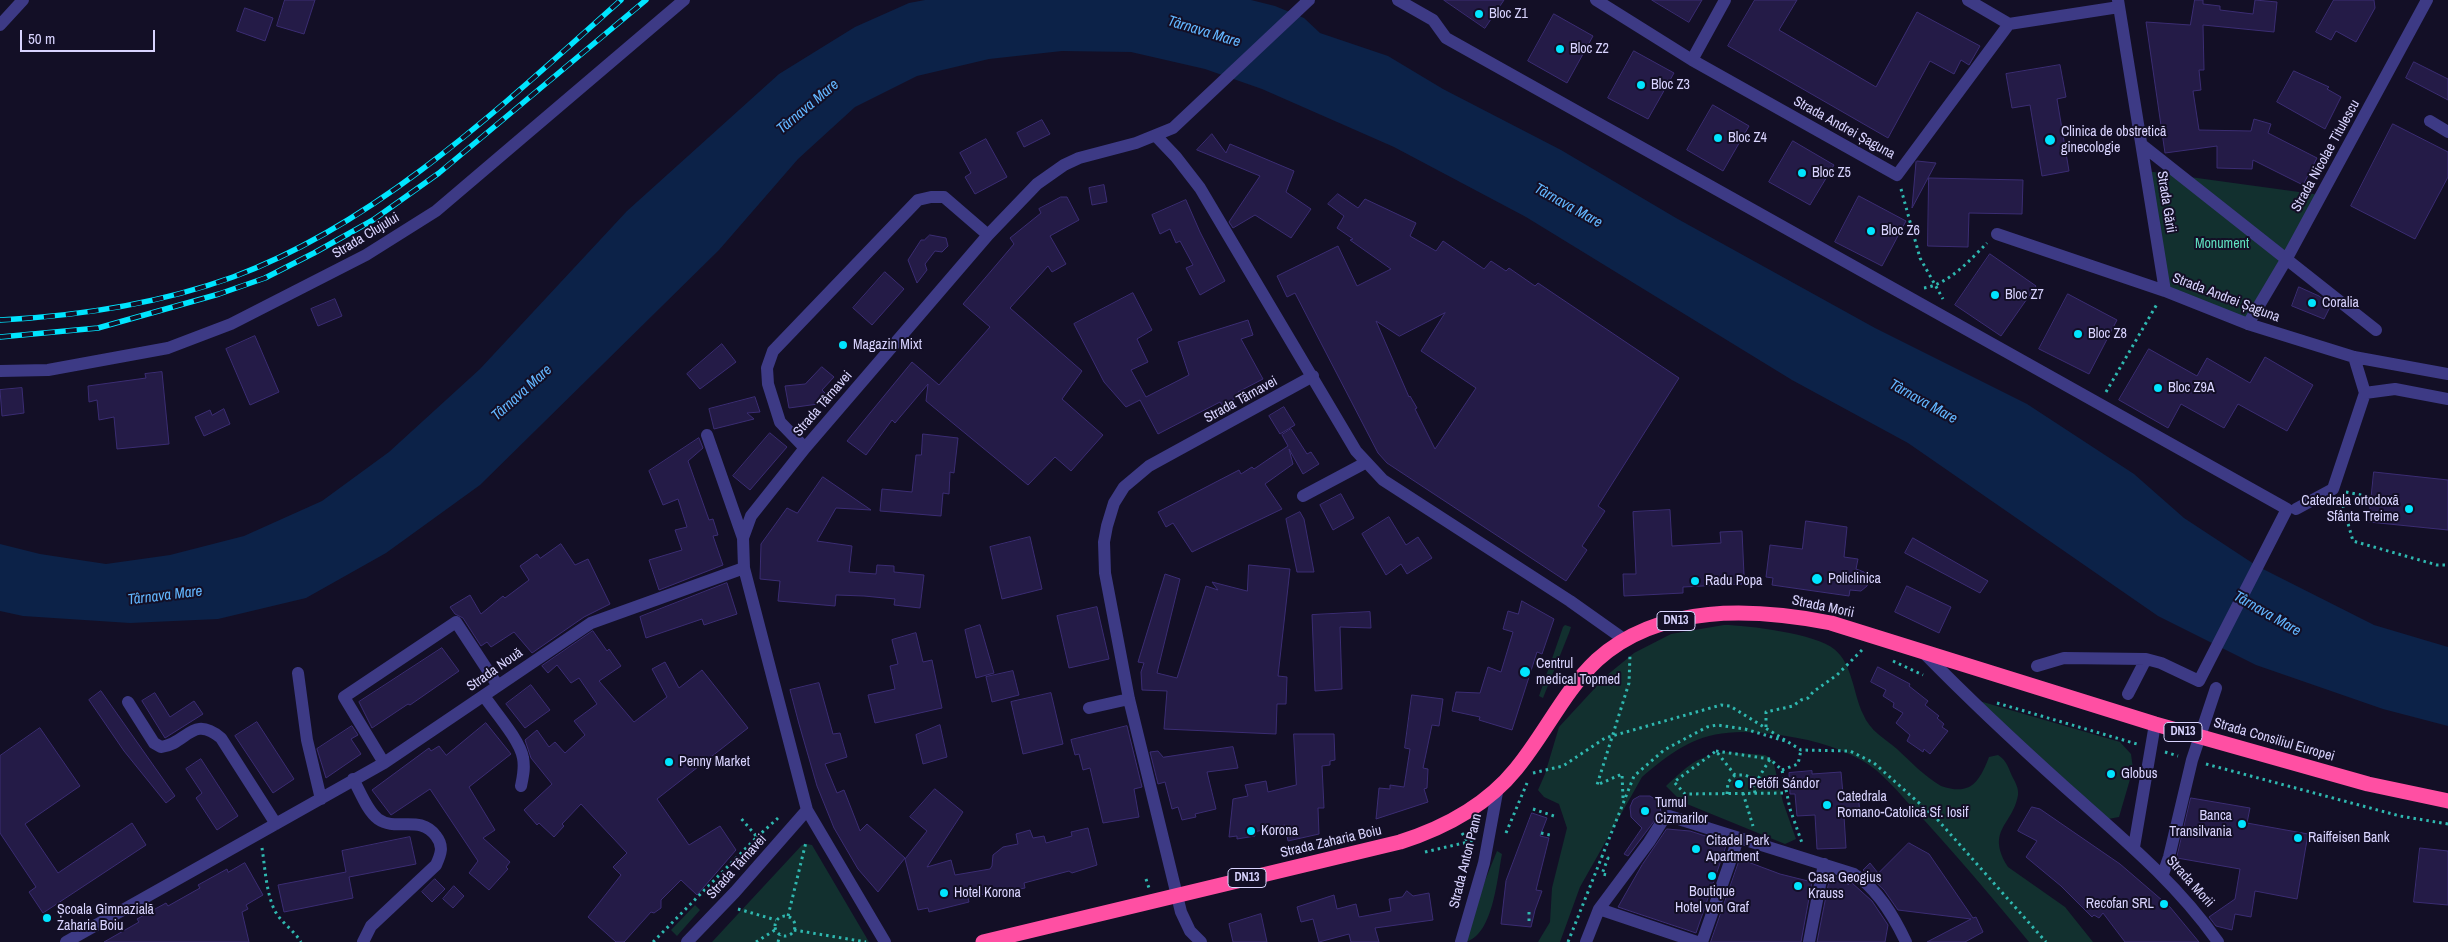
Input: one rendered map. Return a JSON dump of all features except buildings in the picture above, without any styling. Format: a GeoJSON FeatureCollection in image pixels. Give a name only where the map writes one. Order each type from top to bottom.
{"type":"FeatureCollection","features":[{"type":"Feature","properties":{"kind":"highway","name":"Strada Morii"},"geometry":{"type":"LineString","coordinates":[[1498,787],[1523,771],[1583,676],[1597,661],[1625,640],[1641,632],[1675,621],[1724,613],[1751,612],[1808,619],[1867,641],[1922,650]]}},
{"type":"Feature","properties":{"kind":"highway","name":"Strada Consiliul Europei"},"geometry":{"type":"LineString","coordinates":[[1922,650],[2155,724],[2368,784],[2448,801]]}},
{"type":"Feature","properties":{"kind":"highway","name":"Strada Zaharia Boiu"},"geometry":{"type":"LineString","coordinates":[[984,942],[1390,844],[1423,834],[1453,821],[1498,787]]}},
{"type":"Feature","properties":{"kind":"street"},"geometry":{"type":"LineString","coordinates":[[0,25],[23,0]]}},
{"type":"Feature","properties":{"kind":"street","name":"Strada Clujului"},"geometry":{"type":"LineString","coordinates":[[0,371],[48,370],[168,348],[231,324],[366,255],[436,211],[684,0]]}},
{"type":"Feature","properties":{"kind":"street","name":"Strada Târnavei"},"geometry":{"type":"LineString","coordinates":[[885,942],[807,810],[744,568],[743,538],[751,516],[805,448],[988,235],[1037,184],[1064,164],[1156,136],[1173,128],[1309,0]]}},
{"type":"Feature","properties":{"kind":"street"},"geometry":{"type":"LineString","coordinates":[[1398,0],[1433,20],[1446,38],[1898,292],[2292,509]]}},
{"type":"Feature","properties":{"kind":"street","name":"Strada Andrei Șaguna"},"geometry":{"type":"LineString","coordinates":[[1596,0],[1692,60],[1897,175],[2009,24]]}},
{"type":"Feature","properties":{"kind":"street"},"geometry":{"type":"LineString","coordinates":[[1692,60],[1724,0]]}},
{"type":"Feature","properties":{"kind":"street"},"geometry":{"type":"LineString","coordinates":[[1968,0],[2009,24],[2118,3]]}},
{"type":"Feature","properties":{"kind":"street","name":"Strada Nicolae Titulescu"},"geometry":{"type":"LineString","coordinates":[[2248,324],[2286,260],[2427,0]]}},
{"type":"Feature","properties":{"kind":"street","name":"Strada Gării"},"geometry":{"type":"LineString","coordinates":[[2118,3],[2165,291]]}},
{"type":"Feature","properties":{"kind":"street"},"geometry":{"type":"LineString","coordinates":[[2430,121],[2448,132]]}},
{"type":"Feature","properties":{"kind":"street"},"geometry":{"type":"LineString","coordinates":[[1156,136],[1176,157],[1200,188],[1356,451],[1365,463],[1383,480],[1562,596],[1625,640]]}},
{"type":"Feature","properties":{"kind":"street"},"geometry":{"type":"LineString","coordinates":[[2142,145],[2376,330]]}},
{"type":"Feature","properties":{"kind":"street"},"geometry":{"type":"LineString","coordinates":[[805,448],[780,422],[768,384],[767,368],[773,351],[918,200],[931,196],[944,197],[988,235]]}},
{"type":"Feature","properties":{"kind":"street","name":"Strada Andrei Șaguna"},"geometry":{"type":"LineString","coordinates":[[1997,234],[2165,291],[2248,324],[2354,357],[2448,374]]}},
{"type":"Feature","properties":{"kind":"street"},"geometry":{"type":"LineString","coordinates":[[2037,666],[2064,658],[2146,659],[2161,663],[2199,681],[2292,509],[2333,489],[2364,393],[2354,357]]}},
{"type":"Feature","properties":{"kind":"street","name":"Strada Târnavei"},"geometry":{"type":"LineString","coordinates":[[1201,942],[1185,923],[1176,895],[1129,699],[1105,573],[1104,542],[1114,503],[1124,487],[1149,466],[1313,376]]}},
{"type":"Feature","properties":{"kind":"street"},"geometry":{"type":"LineString","coordinates":[[2364,393],[2395,389],[2448,398]]}},
{"type":"Feature","properties":{"kind":"street"},"geometry":{"type":"LineString","coordinates":[[707,435],[743,538]]}},
{"type":"Feature","properties":{"kind":"street"},"geometry":{"type":"LineString","coordinates":[[1303,496],[1365,463]]}},
{"type":"Feature","properties":{"kind":"street","name":"Strada Nouă"},"geometry":{"type":"LineString","coordinates":[[66,942],[384,763],[544,654],[601,618],[744,568]]}},
{"type":"Feature","properties":{"kind":"street"},"geometry":{"type":"LineString","coordinates":[[384,763],[344,697],[456,622],[498,686]]}},
{"type":"Feature","properties":{"kind":"street","name":"Strada Morii"},"geometry":{"type":"LineString","coordinates":[[1922,650],[2016,744],[2163,874],[2194,909],[2218,942]]}},
{"type":"Feature","properties":{"kind":"street"},"geometry":{"type":"LineString","coordinates":[[2128,694],[2146,659]]}},
{"type":"Feature","properties":{"kind":"street"},"geometry":{"type":"LineString","coordinates":[[298,673],[307,740],[321,798]]}},
{"type":"Feature","properties":{"kind":"street"},"geometry":{"type":"LineString","coordinates":[[2163,874],[2169,857],[2192,760],[2216,688]]}},
{"type":"Feature","properties":{"kind":"street"},"geometry":{"type":"LineString","coordinates":[[484,696],[519,746],[523,756],[524,769],[521,786]]}},
{"type":"Feature","properties":{"kind":"street"},"geometry":{"type":"LineString","coordinates":[[1089,708],[1129,699]]}},
{"type":"Feature","properties":{"kind":"street"},"geometry":{"type":"LineString","coordinates":[[128,702],[154,743],[161,747],[170,746],[189,732],[202,728],[212,730],[221,738],[276,824]]}},
{"type":"Feature","properties":{"kind":"street"},"geometry":{"type":"LineString","coordinates":[[2134,847],[2155,724]]}},
{"type":"Feature","properties":{"kind":"street"},"geometry":{"type":"LineString","coordinates":[[353,779],[377,818],[385,823],[421,824],[432,831],[440,842],[442,854],[436,865],[371,926],[364,936],[364,942]]}},
{"type":"Feature","properties":{"kind":"street","name":"Strada Anton Pann"},"geometry":{"type":"LineString","coordinates":[[1461,942],[1484,863],[1498,787]]}},
{"type":"Feature","properties":{"kind":"street","name":"Strada Târnavei"},"geometry":{"type":"LineString","coordinates":[[687,942],[724,904],[807,810]]}},
{"type":"Feature","properties":{"kind":"street"},"geometry":{"type":"LineString","coordinates":[[1586,942],[1599,908],[1649,842],[1663,820],[1669,816],[1758,846],[1854,874],[1870,886],[1901,939]]}},
{"type":"Feature","properties":{"kind":"street"},"geometry":{"type":"LineString","coordinates":[[1702,942],[1738,839]]}},
{"type":"Feature","properties":{"kind":"street"},"geometry":{"type":"LineString","coordinates":[[1809,942],[1824,864]]}},
{"type":"Feature","properties":{"kind":"street"},"geometry":{"type":"LineString","coordinates":[[1599,908],[1698,942]]}},
{"type":"Feature","properties":{"kind":"path"},"geometry":{"type":"LineString","coordinates":[[1897,175],[1920,258],[1945,302]]}},
{"type":"Feature","properties":{"kind":"path"},"geometry":{"type":"LineString","coordinates":[[1898,292],[1936,286],[1968,262],[1997,234]]}},
{"type":"Feature","properties":{"kind":"path"},"geometry":{"type":"LineString","coordinates":[[2100,402],[2165,291]]}},
{"type":"Feature","properties":{"kind":"path"},"geometry":{"type":"LineString","coordinates":[[2333,489],[2371,497]]}},
{"type":"Feature","properties":{"kind":"path"},"geometry":{"type":"LineString","coordinates":[[2333,489],[2343,502],[2353,541],[2437,565],[2448,565]]}},
{"type":"Feature","properties":{"kind":"path"},"geometry":{"type":"LineString","coordinates":[[1623,802],[1622,774],[1597,785],[1629,683],[1630,656],[1625,640]]}},
{"type":"Feature","properties":{"kind":"path"},"geometry":{"type":"LineString","coordinates":[[1855,645],[1867,641]]}},
{"type":"Feature","properties":{"kind":"path"},"geometry":{"type":"LineString","coordinates":[[1867,641],[1874,652]]}},
{"type":"Feature","properties":{"kind":"path"},"geometry":{"type":"LineString","coordinates":[[1766,728],[1766,712],[1793,706],[1801,700],[1808,698],[1813,692],[1837,675],[1867,641]]}},
{"type":"Feature","properties":{"kind":"path"},"geometry":{"type":"LineString","coordinates":[[1624,661],[1638,652]]}},
{"type":"Feature","properties":{"kind":"path"},"geometry":{"type":"LineString","coordinates":[[1892,660],[1928,677]]}},
{"type":"Feature","properties":{"kind":"path"},"geometry":{"type":"LineString","coordinates":[[1992,702],[2192,760],[2400,816],[2448,824]]}},
{"type":"Feature","properties":{"kind":"path"},"geometry":{"type":"LineString","coordinates":[[1523,771],[1552,770],[1563,766],[1612,736],[1721,705],[1738,709],[1801,750],[1850,751],[1874,763],[1937,820],[2046,942]]}},
{"type":"Feature","properties":{"kind":"path"},"geometry":{"type":"LineString","coordinates":[[1568,942],[1634,776],[1664,750],[1708,727],[1717,725],[1745,729],[1789,742]]}},
{"type":"Feature","properties":{"kind":"path"},"geometry":{"type":"LineString","coordinates":[[1782,770],[1798,764],[1801,750]]}},
{"type":"Feature","properties":{"kind":"path"},"geometry":{"type":"LineString","coordinates":[[1786,793],[1686,794],[1674,782],[1716,751],[1770,759],[1782,770],[1790,809],[1808,860]]}},
{"type":"Feature","properties":{"kind":"path"},"geometry":{"type":"LineString","coordinates":[[1716,751],[1735,775]]}},
{"type":"Feature","properties":{"kind":"path"},"geometry":{"type":"LineString","coordinates":[[1754,785],[1770,759]]}},
{"type":"Feature","properties":{"kind":"path"},"geometry":{"type":"LineString","coordinates":[[1506,833],[1523,771],[1536,765]]}},
{"type":"Feature","properties":{"kind":"path"},"geometry":{"type":"LineString","coordinates":[[1727,794],[1728,782],[1735,775],[1745,775],[1752,778],[1755,793]]}},
{"type":"Feature","properties":{"kind":"path"},"geometry":{"type":"LineString","coordinates":[[1743,793],[1758,846]]}},
{"type":"Feature","properties":{"kind":"path"},"geometry":{"type":"LineString","coordinates":[[1533,809],[1554,816],[1553,818]]}},
{"type":"Feature","properties":{"kind":"path"},"geometry":{"type":"LineString","coordinates":[[654,942],[757,837],[739,816]]}},
{"type":"Feature","properties":{"kind":"path"},"geometry":{"type":"LineString","coordinates":[[788,916],[807,844],[802,830],[796,823]]}},
{"type":"Feature","properties":{"kind":"path"},"geometry":{"type":"LineString","coordinates":[[260,832],[269,892],[274,909],[283,922],[294,930],[301,942]]}},
{"type":"Feature","properties":{"kind":"path"},"geometry":{"type":"LineString","coordinates":[[1541,833],[1550,835]]}},
{"type":"Feature","properties":{"kind":"path"},"geometry":{"type":"LineString","coordinates":[[724,904],[776,920]]}},
{"type":"Feature","properties":{"kind":"path"},"geometry":{"type":"LineString","coordinates":[[1529,910],[1529,921]]}},
{"type":"Feature","properties":{"kind":"path"},"geometry":{"type":"LineString","coordinates":[[781,916],[788,916],[793,920],[794,930],[790,935],[780,935],[775,930],[776,920],[781,916]]}},
{"type":"Feature","properties":{"kind":"path"},"geometry":{"type":"LineString","coordinates":[[756,942],[775,930]]}},
{"type":"Feature","properties":{"kind":"path"},"geometry":{"type":"LineString","coordinates":[[794,930],[866,942]]}},
{"type":"Feature","properties":{"kind":"path"},"geometry":{"type":"LineString","coordinates":[[778,942],[780,935]]}},
{"type":"Feature","properties":{"kind":"green space","name":"Monument"},"geometry":{"type":"Polygon","coordinates":[[[2146,171],[2321,195],[2248,324],[2165,291],[2146,171]]]}},
{"type":"Feature","properties":{"kind":"green space"},"geometry":{"type":"Polygon","coordinates":[[[1565,625],[1571,627],[1543,698],[1539,696],[1565,625]]]}},
{"type":"Feature","properties":{"kind":"green space"},"geometry":{"type":"Polygon","coordinates":[[[1724,625],[1798,635],[1813,639],[1834,649],[1840,655],[1849,671],[1860,706],[1869,725],[1923,773],[1941,786],[1951,789],[1966,788],[1977,780],[1989,757],[1998,755],[2001,757],[2008,767],[2018,792],[2011,814],[2002,828],[1999,844],[2002,855],[2008,867],[2065,907],[2093,942],[2029,942],[1972,874],[1895,788],[1870,765],[1852,755],[1808,740],[1773,734],[1734,732],[1717,734],[1687,744],[1642,777],[1580,887],[1560,942],[1538,942],[1550,922],[1552,888],[1567,828],[1559,804],[1544,797],[1538,790],[1545,774],[1559,727],[1606,676],[1634,653],[1671,634],[1724,625]]]}},
{"type":"Feature","properties":{"kind":"green space"},"geometry":{"type":"Polygon","coordinates":[[[1976,700],[2120,742],[2131,754],[2133,769],[2119,817],[2108,819],[1976,700]]]}},
{"type":"Feature","properties":{"kind":"green space"},"geometry":{"type":"Polygon","coordinates":[[[1726,752],[1765,755],[1773,760],[1783,802],[1796,839],[1785,844],[1682,802],[1666,786],[1700,759],[1726,752]]]}},
{"type":"Feature","properties":{"kind":"green space"},"geometry":{"type":"Polygon","coordinates":[[[802,845],[812,845],[869,942],[712,942],[802,845]]]}},
{"type":"Feature","properties":{"kind":"green space"},"geometry":{"type":"Polygon","coordinates":[[[1497,851],[1502,854],[1488,918],[1474,938],[1465,942],[1482,888],[1497,851]]]}},
{"type":"Feature","properties":{"kind":"green space"},"geometry":{"type":"Polygon","coordinates":[[[695,905],[700,910],[677,936],[671,930],[695,905]]]}},
{"type":"Feature","properties":{"kind":"water","name":"Târnava Mare"},"geometry":{"type":"Polygon","coordinates":[[[925,0],[1251,0],[1275,6],[1304,18],[1320,33],[1388,56],[1443,89],[1561,150],[1676,218],[1875,328],[2027,404],[2134,474],[2184,518],[2257,566],[2374,625],[2448,647],[2448,726],[2383,709],[2256,665],[2158,616],[1908,443],[1792,380],[1526,217],[1394,147],[1262,89],[1205,69],[1131,52],[1062,51],[989,59],[917,76],[855,107],[798,159],[719,250],[480,485],[386,553],[306,598],[218,619],[130,623],[23,616],[0,611],[0,544],[40,554],[106,564],[170,555],[244,536],[322,501],[389,452],[480,369],[627,211],[779,74],[855,27],[909,3],[925,0]]]}},
{"type":"Feature","properties":{"kind":"railway"},"geometry":{"type":"LineString","coordinates":[[0,320],[89,312],[176,295],[233,277],[287,254],[340,225],[390,192],[439,156],[532,79],[621,0]]}},
{"type":"Feature","properties":{"kind":"railway"},"geometry":{"type":"LineString","coordinates":[[0,337],[98,328],[219,294],[265,278],[314,253],[373,220],[439,173],[646,0]]}},
{"type":"Feature","properties":{"kind":"place","name":"Bloc Z1"},"geometry":{"type":"Point","coordinates":[1479,14]}},
{"type":"Feature","properties":{"kind":"place","name":"Bloc Z2"},"geometry":{"type":"Point","coordinates":[1560,49]}},
{"type":"Feature","properties":{"kind":"place","name":"Bloc Z3"},"geometry":{"type":"Point","coordinates":[1641,85]}},
{"type":"Feature","properties":{"kind":"place","name":"Bloc Z4"},"geometry":{"type":"Point","coordinates":[1718,138]}},
{"type":"Feature","properties":{"kind":"place","name":"Clinica de obstretică ginecologie"},"geometry":{"type":"Point","coordinates":[2050,140]}},
{"type":"Feature","properties":{"kind":"place","name":"Bloc Z5"},"geometry":{"type":"Point","coordinates":[1802,173]}},
{"type":"Feature","properties":{"kind":"place","name":"Bloc Z6"},"geometry":{"type":"Point","coordinates":[1871,231]}},
{"type":"Feature","properties":{"kind":"place","name":"Bloc Z7"},"geometry":{"type":"Point","coordinates":[1995,295]}},
{"type":"Feature","properties":{"kind":"place","name":"Coralia"},"geometry":{"type":"Point","coordinates":[2312,303]}},
{"type":"Feature","properties":{"kind":"place","name":"Bloc Z8"},"geometry":{"type":"Point","coordinates":[2078,334]}},
{"type":"Feature","properties":{"kind":"place","name":"Magazin Mixt"},"geometry":{"type":"Point","coordinates":[843,345]}},
{"type":"Feature","properties":{"kind":"place","name":"Bloc Z9A"},"geometry":{"type":"Point","coordinates":[2158,388]}},
{"type":"Feature","properties":{"kind":"place","name":"Catedrala ortodoxă Sfânta Treime"},"geometry":{"type":"Point","coordinates":[2409,509]}},
{"type":"Feature","properties":{"kind":"place","name":"Policlinica"},"geometry":{"type":"Point","coordinates":[1817,579]}},
{"type":"Feature","properties":{"kind":"place","name":"Radu Popa"},"geometry":{"type":"Point","coordinates":[1695,581]}},
{"type":"Feature","properties":{"kind":"place","name":"Centrul medical Topmed"},"geometry":{"type":"Point","coordinates":[1525,672]}},
{"type":"Feature","properties":{"kind":"place","name":"Penny Market"},"geometry":{"type":"Point","coordinates":[669,762]}},
{"type":"Feature","properties":{"kind":"place","name":"Globus"},"geometry":{"type":"Point","coordinates":[2111,774]}},
{"type":"Feature","properties":{"kind":"place","name":"Petőfi Sándor"},"geometry":{"type":"Point","coordinates":[1739,784]}},
{"type":"Feature","properties":{"kind":"place","name":"Catedrala Romano-Catolică Sf. Iosif"},"geometry":{"type":"Point","coordinates":[1827,805]}},
{"type":"Feature","properties":{"kind":"place","name":"Turnul Cizmarilor"},"geometry":{"type":"Point","coordinates":[1645,811]}},
{"type":"Feature","properties":{"kind":"place","name":"Banca Transilvania"},"geometry":{"type":"Point","coordinates":[2242,824]}},
{"type":"Feature","properties":{"kind":"place","name":"Korona"},"geometry":{"type":"Point","coordinates":[1251,831]}},
{"type":"Feature","properties":{"kind":"place","name":"Raiffeisen Bank"},"geometry":{"type":"Point","coordinates":[2298,838]}},
{"type":"Feature","properties":{"kind":"place","name":"Citadel Park Apartment"},"geometry":{"type":"Point","coordinates":[1696,849]}},
{"type":"Feature","properties":{"kind":"place","name":"Boutique Hotel von Graf"},"geometry":{"type":"Point","coordinates":[1712,876]}},
{"type":"Feature","properties":{"kind":"place","name":"Casa Geogius Krauss"},"geometry":{"type":"Point","coordinates":[1798,886]}},
{"type":"Feature","properties":{"kind":"place","name":"Hotel Korona"},"geometry":{"type":"Point","coordinates":[944,893]}},
{"type":"Feature","properties":{"kind":"place","name":"Recofan SRL"},"geometry":{"type":"Point","coordinates":[2164,904]}},
{"type":"Feature","properties":{"kind":"place","name":"Școala Gimnazială Zaharia Boiu"},"geometry":{"type":"Point","coordinates":[47,918]}}]}
